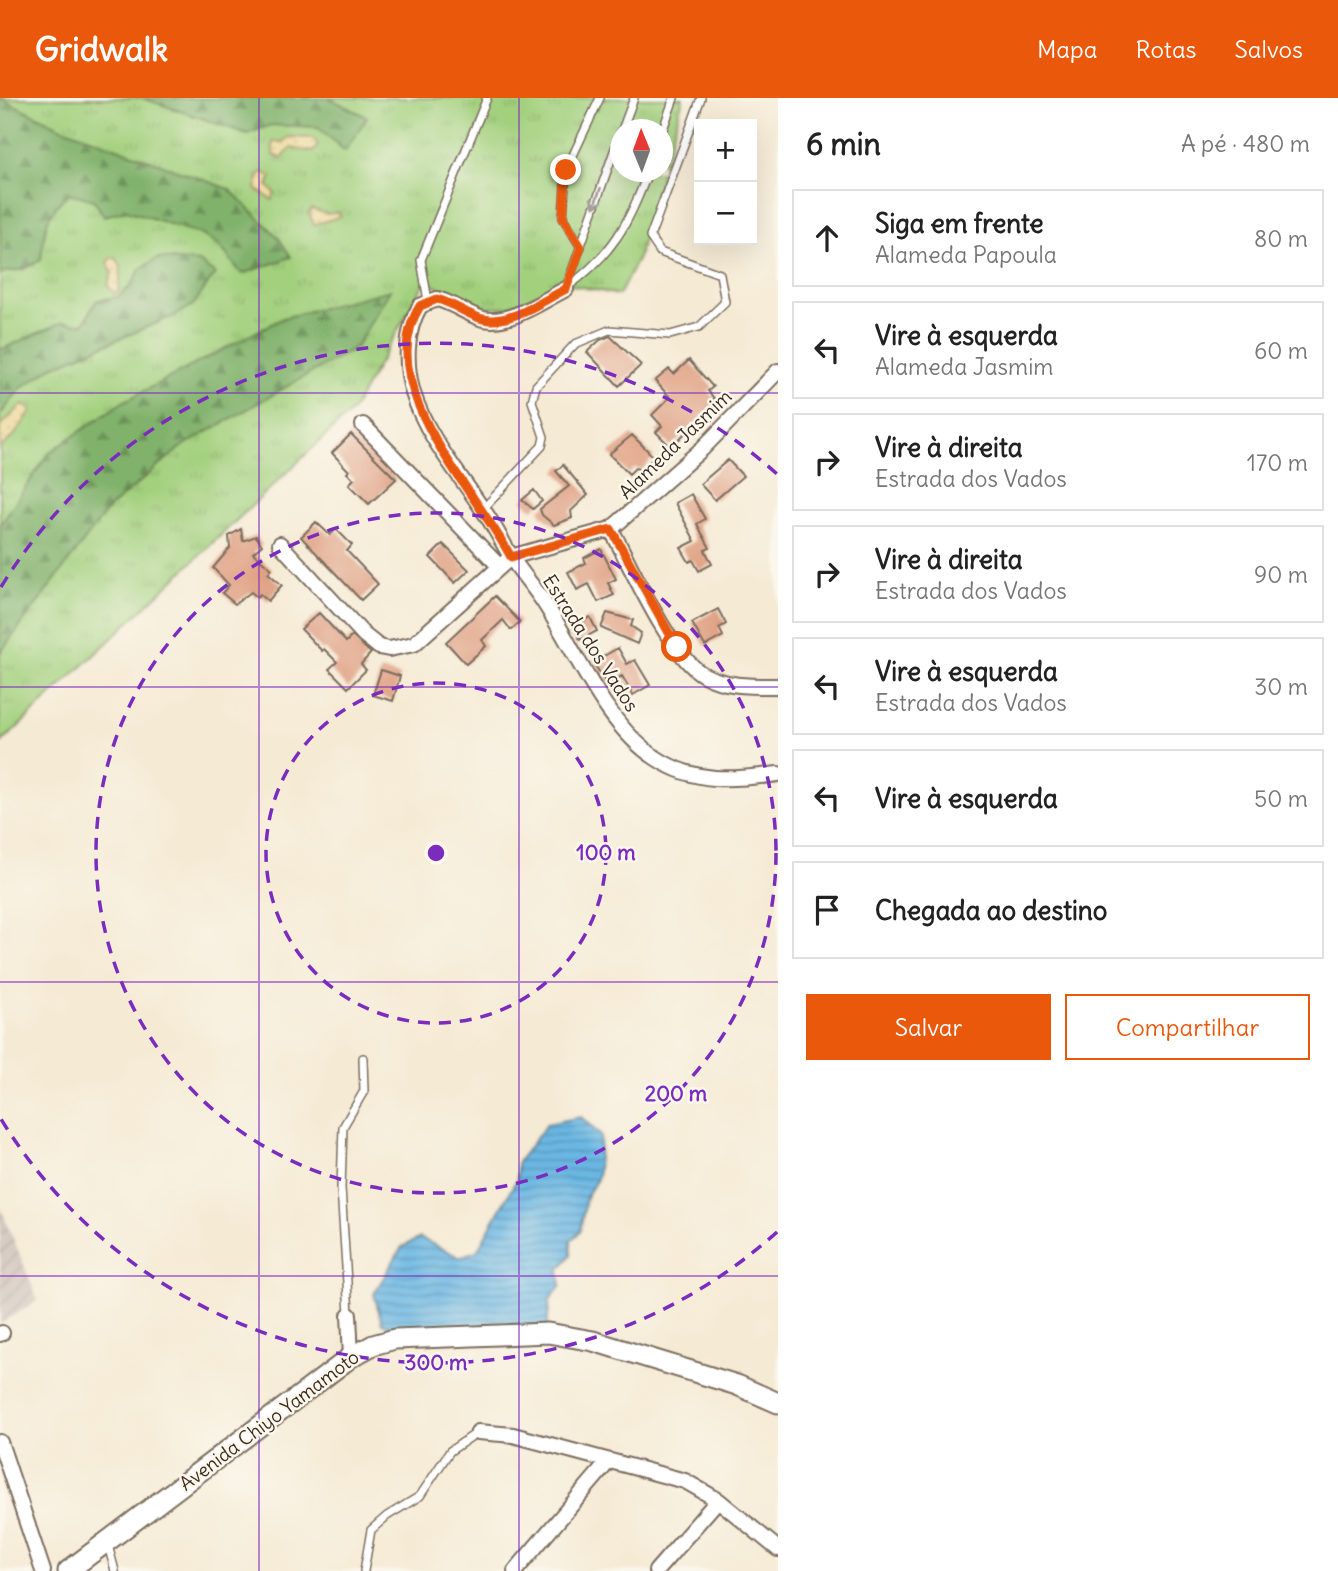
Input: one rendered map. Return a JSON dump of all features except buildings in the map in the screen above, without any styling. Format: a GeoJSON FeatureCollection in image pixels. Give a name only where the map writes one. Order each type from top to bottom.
{"type":"FeatureCollection","features":[{"type":"Feature","properties":{"kind":"street"},"geometry":{"type":"LineString","coordinates":[[428,301],[444,301],[477,317],[495,320],[508,318],[566,289]]}},
{"type":"Feature","properties":{"kind":"street","name":"Estrada dos Vados"},"geometry":{"type":"LineString","coordinates":[[428,301],[415,313],[410,337],[408,363],[414,394],[439,446],[483,509],[505,562],[545,603],[625,731],[653,757],[689,775],[709,780],[778,774]]}},
{"type":"Feature","properties":{"kind":"street","name":"Alameda Jasmim"},"geometry":{"type":"LineString","coordinates":[[505,562],[611,529],[702,449],[778,371]]}},
{"type":"Feature","properties":{"kind":"street"},"geometry":{"type":"LineString","coordinates":[[281,544],[364,635],[379,647],[389,649],[414,644],[430,633],[505,562],[363,425]]}},
{"type":"Feature","properties":{"kind":"street"},"geometry":{"type":"LineString","coordinates":[[611,529],[649,600],[691,667],[720,682],[778,686]]}},
{"type":"Feature","properties":{"kind":"street"},"geometry":{"type":"LineString","coordinates":[[349,1315],[351,1357]]}},
{"type":"Feature","properties":{"kind":"street","name":"Avenida Chiyo Yamamoto"},"geometry":{"type":"LineString","coordinates":[[68,1571],[351,1357],[373,1345],[415,1336],[548,1333],[593,1341],[737,1385],[778,1402]]}},
{"type":"Feature","properties":{"kind":"street"},"geometry":{"type":"LineString","coordinates":[[478,1432],[513,1435],[685,1481],[718,1500],[778,1549]]}},
{"type":"Feature","properties":{"kind":"street"},"geometry":{"type":"LineString","coordinates":[[0,1442],[43,1571]]}},
{"type":"Feature","properties":{"kind":"street"},"geometry":{"type":"LineString","coordinates":[[515,1571],[609,1461]]}},
{"type":"Feature","properties":{"kind":"street"},"geometry":{"type":"LineString","coordinates":[[656,1571],[718,1500]]}},
{"type":"Feature","properties":{"kind":"lane"},"geometry":{"type":"LineString","coordinates":[[428,301],[421,260],[487,98]]}},
{"type":"Feature","properties":{"kind":"lane"},"geometry":{"type":"LineString","coordinates":[[581,247],[563,218],[566,170],[600,98]]}},
{"type":"Feature","properties":{"kind":"lane"},"geometry":{"type":"LineString","coordinates":[[626,119],[634,98]]}},
{"type":"Feature","properties":{"kind":"lane"},"geometry":{"type":"LineString","coordinates":[[667,119],[674,98]]}},
{"type":"Feature","properties":{"kind":"lane"},"geometry":{"type":"LineString","coordinates":[[483,509],[542,446],[544,437],[532,401],[536,386],[575,344],[609,330],[670,335],[689,330],[699,327],[725,302],[720,274],[660,252],[650,237],[701,98]]}},
{"type":"Feature","properties":{"kind":"lane"},"geometry":{"type":"LineString","coordinates":[[566,289],[610,164]]}},
{"type":"Feature","properties":{"kind":"lane"},"geometry":{"type":"LineString","coordinates":[[566,289],[619,238],[644,182]]}},
{"type":"Feature","properties":{"kind":"lane"},"geometry":{"type":"LineString","coordinates":[[349,1315],[341,1188],[343,1127],[364,1091],[363,1058]]}},
{"type":"Feature","properties":{"kind":"lane"},"geometry":{"type":"LineString","coordinates":[[364,1571],[371,1530],[387,1516],[420,1496],[450,1451],[478,1432]]}},
{"type":"Feature","properties":{"kind":"lane"},"geometry":{"type":"LineString","coordinates":[[107,1542],[116,1571]]}},
{"type":"Feature","properties":{"kind":"shaded area"},"geometry":{"type":"Polygon","coordinates":[[[0,1206],[38,1300],[0,1324],[0,1206]]]}},
{"type":"Feature","properties":{"kind":"green space"},"geometry":{"type":"Polygon","coordinates":[[[0,98],[683,98],[673,134],[673,119],[610,119],[610,182],[659,182],[638,258],[619,295],[563,283],[509,307],[487,307],[425,282],[352,411],[0,744],[0,98]]]}},
{"type":"Feature","properties":{"kind":"green space"},"geometry":{"type":"Polygon","coordinates":[[[0,98],[60,127],[229,189],[278,237],[291,257],[242,274],[218,244],[200,234],[127,210],[104,216],[94,200],[70,193],[55,207],[47,222],[41,260],[24,269],[0,273],[0,98]]]}},
{"type":"Feature","properties":{"kind":"green space"},"geometry":{"type":"Polygon","coordinates":[[[142,98],[329,98],[367,117],[345,151],[318,127],[271,125],[247,134],[142,98]]]}},
{"type":"Feature","properties":{"kind":"green space"},"geometry":{"type":"Polygon","coordinates":[[[158,258],[199,262],[215,274],[193,305],[176,315],[52,367],[20,389],[0,415],[0,350],[63,322],[83,324],[97,300],[118,297],[132,285],[140,269],[158,258]]]}},
{"type":"Feature","properties":{"kind":"green space"},"geometry":{"type":"Polygon","coordinates":[[[390,290],[356,347],[181,447],[109,508],[0,653],[0,525],[49,453],[121,403],[283,318],[390,290]]]}},
{"type":"Feature","properties":{"kind":"sand"},"geometry":{"type":"Polygon","coordinates":[[[289,137],[313,138],[318,145],[313,152],[291,148],[282,158],[273,155],[273,141],[282,142],[289,137]]]}},
{"type":"Feature","properties":{"kind":"sand"},"geometry":{"type":"Polygon","coordinates":[[[263,172],[271,177],[268,186],[275,193],[272,200],[256,189],[259,175],[263,172]]]}},
{"type":"Feature","properties":{"kind":"sand"},"geometry":{"type":"Polygon","coordinates":[[[312,209],[327,214],[338,212],[341,216],[314,225],[309,213],[312,209]]]}},
{"type":"Feature","properties":{"kind":"sand"},"geometry":{"type":"Polygon","coordinates":[[[112,257],[117,259],[121,267],[119,291],[114,293],[108,286],[112,272],[107,262],[112,257]]]}},
{"type":"Feature","properties":{"kind":"sand"},"geometry":{"type":"Polygon","coordinates":[[[22,405],[31,409],[30,413],[13,437],[0,448],[0,426],[22,405]]]}},
{"type":"Feature","properties":{"kind":"water"},"geometry":{"type":"Polygon","coordinates":[[[581,1117],[601,1136],[597,1179],[586,1197],[580,1232],[571,1240],[571,1255],[559,1270],[561,1286],[550,1299],[547,1327],[400,1330],[382,1323],[374,1294],[402,1247],[420,1238],[459,1257],[477,1251],[517,1179],[517,1163],[547,1124],[581,1117]]]}},
{"type":"Feature","properties":{"kind":"route"},"geometry":{"type":"LineString","coordinates":[[566,170],[563,218],[581,247],[566,289],[508,318],[495,320],[477,317],[437,299],[428,301],[420,306],[412,323],[408,351],[409,375],[422,414],[439,446],[497,531],[511,557],[611,529],[677,647]]}}]}
